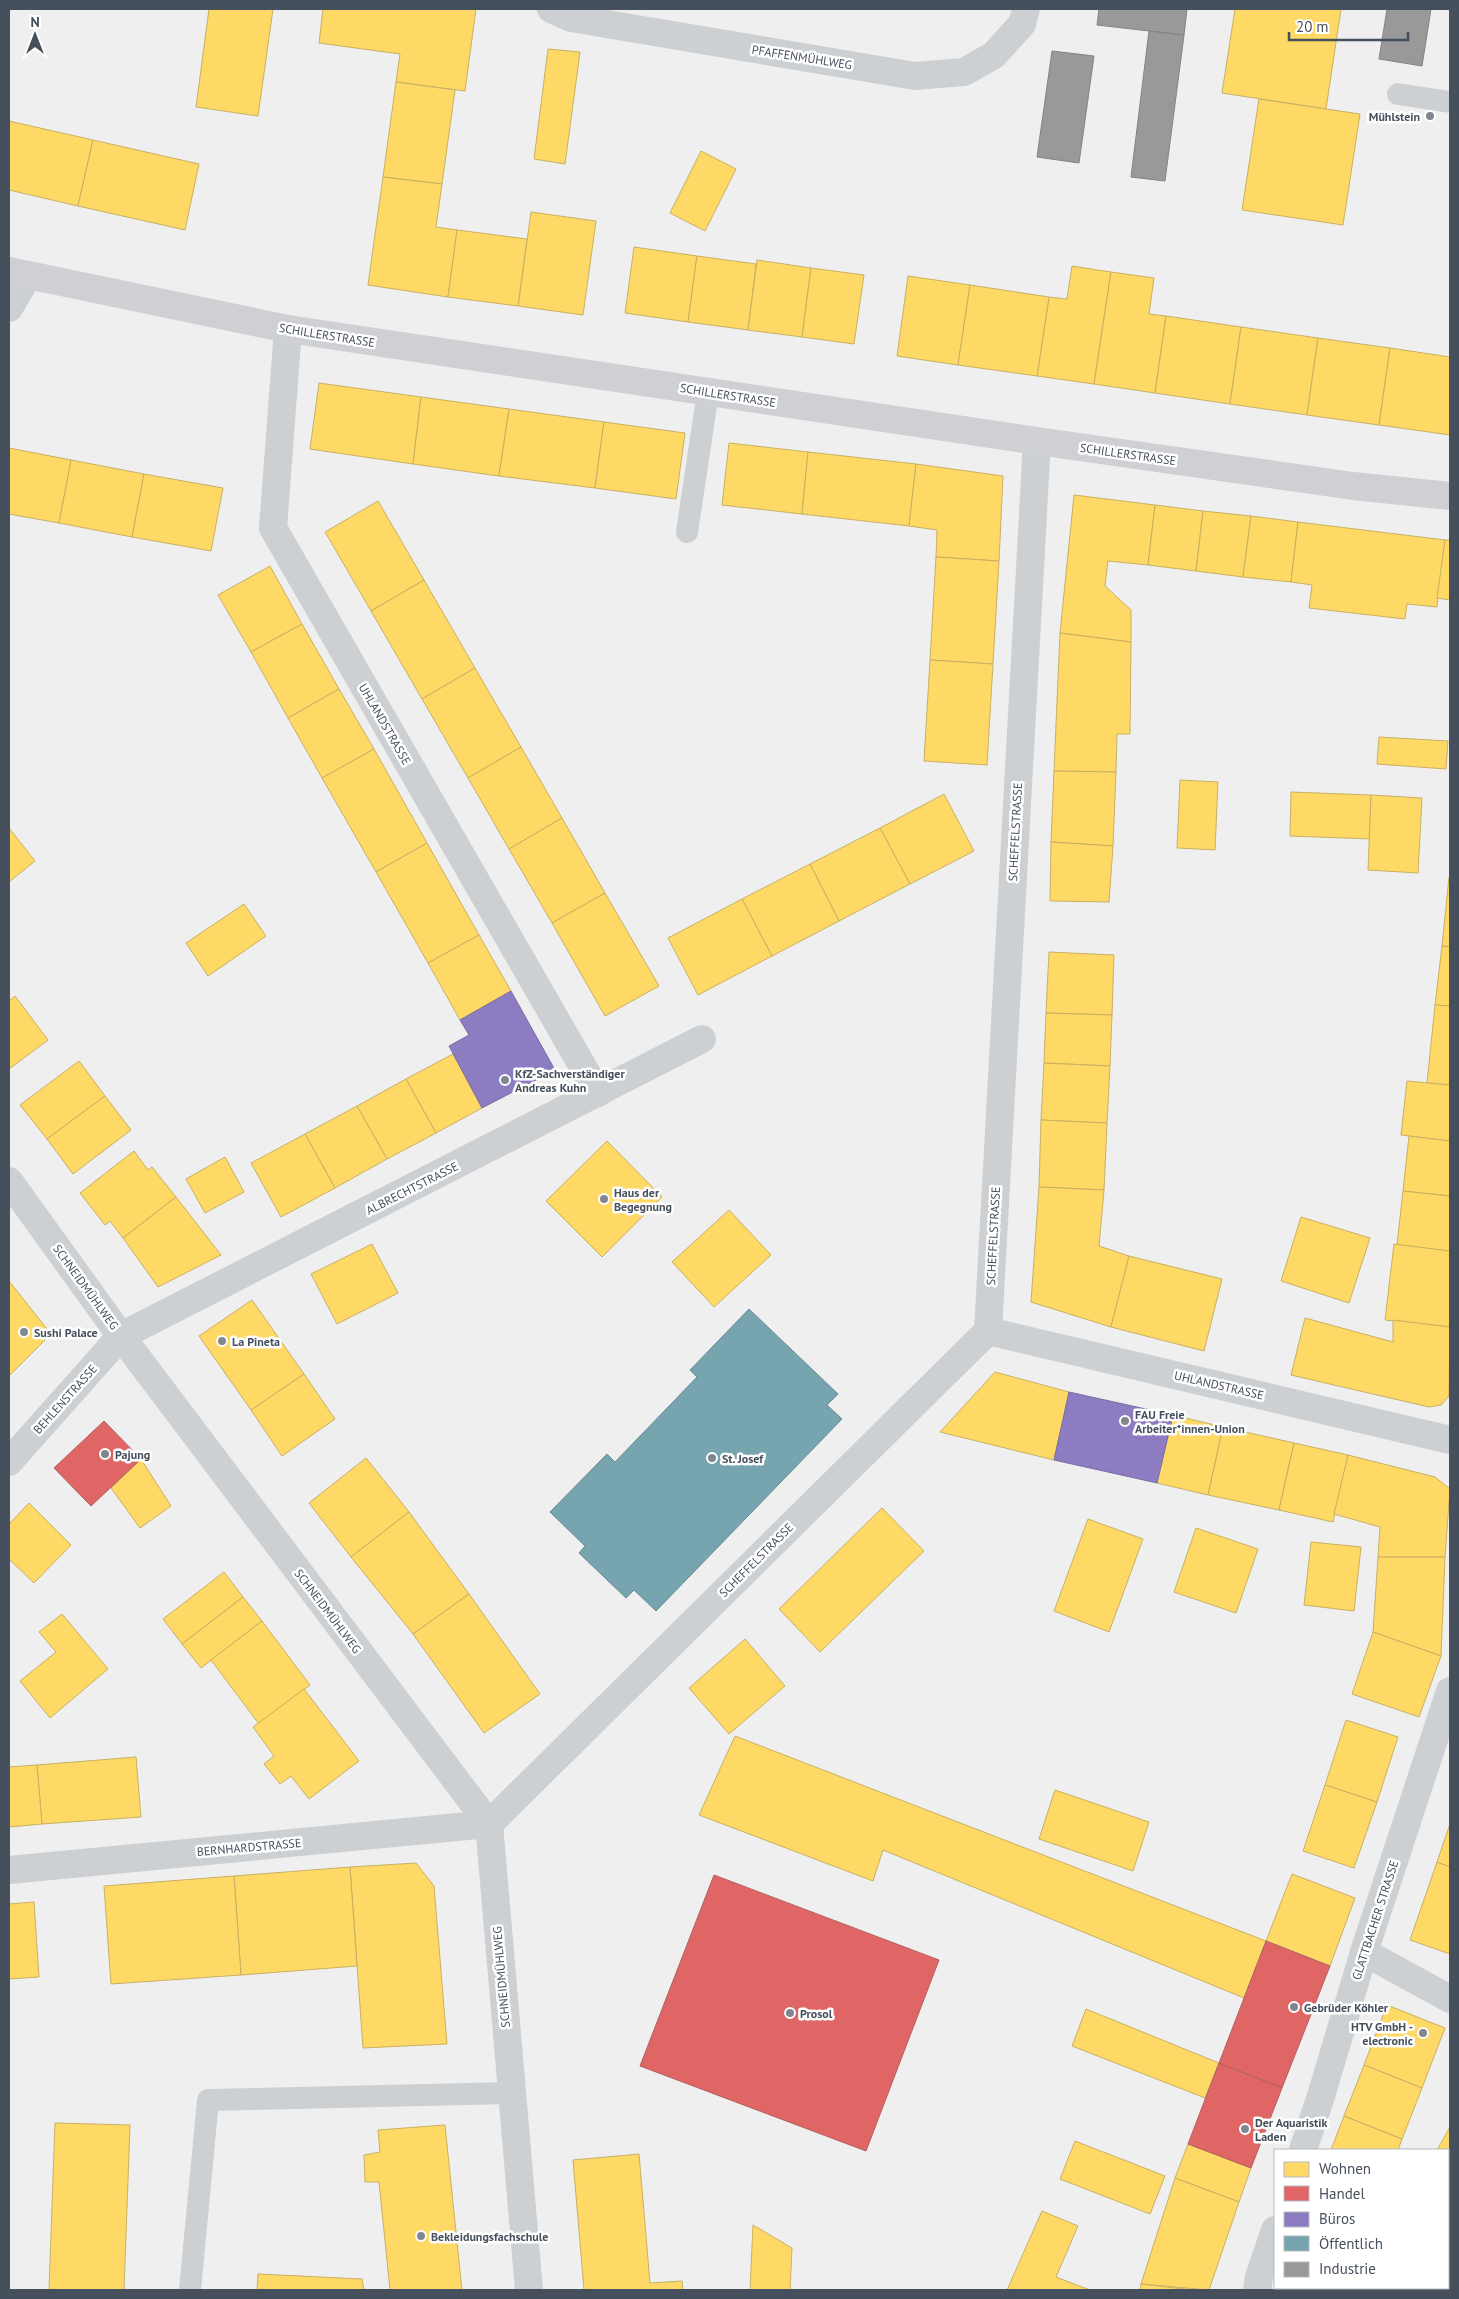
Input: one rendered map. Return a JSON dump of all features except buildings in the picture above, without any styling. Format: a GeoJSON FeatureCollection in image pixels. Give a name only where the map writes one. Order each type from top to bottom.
{"type":"FeatureCollection","features":[{"type":"Feature","properties":{"kind":"main road","name":"SCHILLERSTRASSE"},"geometry":{"type":"LineString","coordinates":[[19,274],[288,329],[1037,441],[1353,486],[1450,496]]}},
{"type":"Feature","properties":{"kind":"street","name":"PFAFFENMÜHLWEG"},"geometry":{"type":"LineString","coordinates":[[551,9],[571,18],[915,76],[964,72],[994,55],[1022,24],[1026,9]]}},
{"type":"Feature","properties":{"kind":"street"},"geometry":{"type":"LineString","coordinates":[[9,308],[19,274]]}},
{"type":"Feature","properties":{"kind":"street","name":"UHLANDSTRASSE"},"geometry":{"type":"LineString","coordinates":[[288,329],[273,528],[598,1093]]}},
{"type":"Feature","properties":{"kind":"street","name":"SCHEFFELSTRASSE"},"geometry":{"type":"LineString","coordinates":[[489,1824],[988,1331],[1037,441]]}},
{"type":"Feature","properties":{"kind":"street","name":"ALBRECHTSTRASSE"},"geometry":{"type":"LineString","coordinates":[[121,1336],[702,1039]]}},
{"type":"Feature","properties":{"kind":"street","name":"SCHNEIDMÜHLWEG"},"geometry":{"type":"LineString","coordinates":[[9,1181],[121,1336],[489,1824],[510,2093],[529,2290]]}},
{"type":"Feature","properties":{"kind":"street","name":"UHLANDSTRASSE"},"geometry":{"type":"LineString","coordinates":[[988,1331],[1450,1440]]}},
{"type":"Feature","properties":{"kind":"street","name":"BEHLENSTRASSE"},"geometry":{"type":"LineString","coordinates":[[9,1462],[121,1336]]}},
{"type":"Feature","properties":{"kind":"street","name":"GLATTBACHER STRASSE"},"geometry":{"type":"LineString","coordinates":[[1302,2149],[1321,2096],[1364,1952],[1450,1691]]}},
{"type":"Feature","properties":{"kind":"street","name":"BERNHARDSTRASSE"},"geometry":{"type":"LineString","coordinates":[[9,1870],[489,1824]]}},
{"type":"Feature","properties":{"kind":"street"},"geometry":{"type":"LineString","coordinates":[[1364,1952],[1450,1999]]}},
{"type":"Feature","properties":{"kind":"street"},"geometry":{"type":"LineString","coordinates":[[1257,2290],[1259,2277],[1274,2233]]}},
{"type":"Feature","properties":{"kind":"lane"},"geometry":{"type":"LineString","coordinates":[[1398,94],[1450,102]]}},
{"type":"Feature","properties":{"kind":"lane"},"geometry":{"type":"LineString","coordinates":[[687,532],[708,392]]}},
{"type":"Feature","properties":{"kind":"lane"},"geometry":{"type":"LineString","coordinates":[[190,2290],[208,2100],[510,2093]]}},
{"type":"Feature","properties":{"kind":"place","name":"Mühlstein"},"geometry":{"type":"Point","coordinates":[1430,116]}},
{"type":"Feature","properties":{"kind":"place","name":"KfZ-Sachverständiger Andreas Kuhn"},"geometry":{"type":"Point","coordinates":[505,1080]}},
{"type":"Feature","properties":{"kind":"place","name":"Haus der Begegnung"},"geometry":{"type":"Point","coordinates":[604,1199]}},
{"type":"Feature","properties":{"kind":"place","name":"Sushi Palace"},"geometry":{"type":"Point","coordinates":[24,1332]}},
{"type":"Feature","properties":{"kind":"place","name":"La Pineta"},"geometry":{"type":"Point","coordinates":[222,1341]}},
{"type":"Feature","properties":{"kind":"place","name":"FAU Freie Arbeiter*innen-Union"},"geometry":{"type":"Point","coordinates":[1125,1421]}},
{"type":"Feature","properties":{"kind":"place","name":"Pajung"},"geometry":{"type":"Point","coordinates":[105,1454]}},
{"type":"Feature","properties":{"kind":"place","name":"St. Josef"},"geometry":{"type":"Point","coordinates":[712,1458]}},
{"type":"Feature","properties":{"kind":"place","name":"Gebrüder Köhler"},"geometry":{"type":"Point","coordinates":[1294,2007]}},
{"type":"Feature","properties":{"kind":"place","name":"Prosol"},"geometry":{"type":"Point","coordinates":[790,2013]}},
{"type":"Feature","properties":{"kind":"place","name":"HTV GmbH - electronic"},"geometry":{"type":"Point","coordinates":[1423,2033]}},
{"type":"Feature","properties":{"kind":"place","name":"Der Aquaristik Laden"},"geometry":{"type":"Point","coordinates":[1245,2129]}},
{"type":"Feature","properties":{"kind":"place","name":"Bekleidungsfachschule"},"geometry":{"type":"Point","coordinates":[421,2236]}}]}
